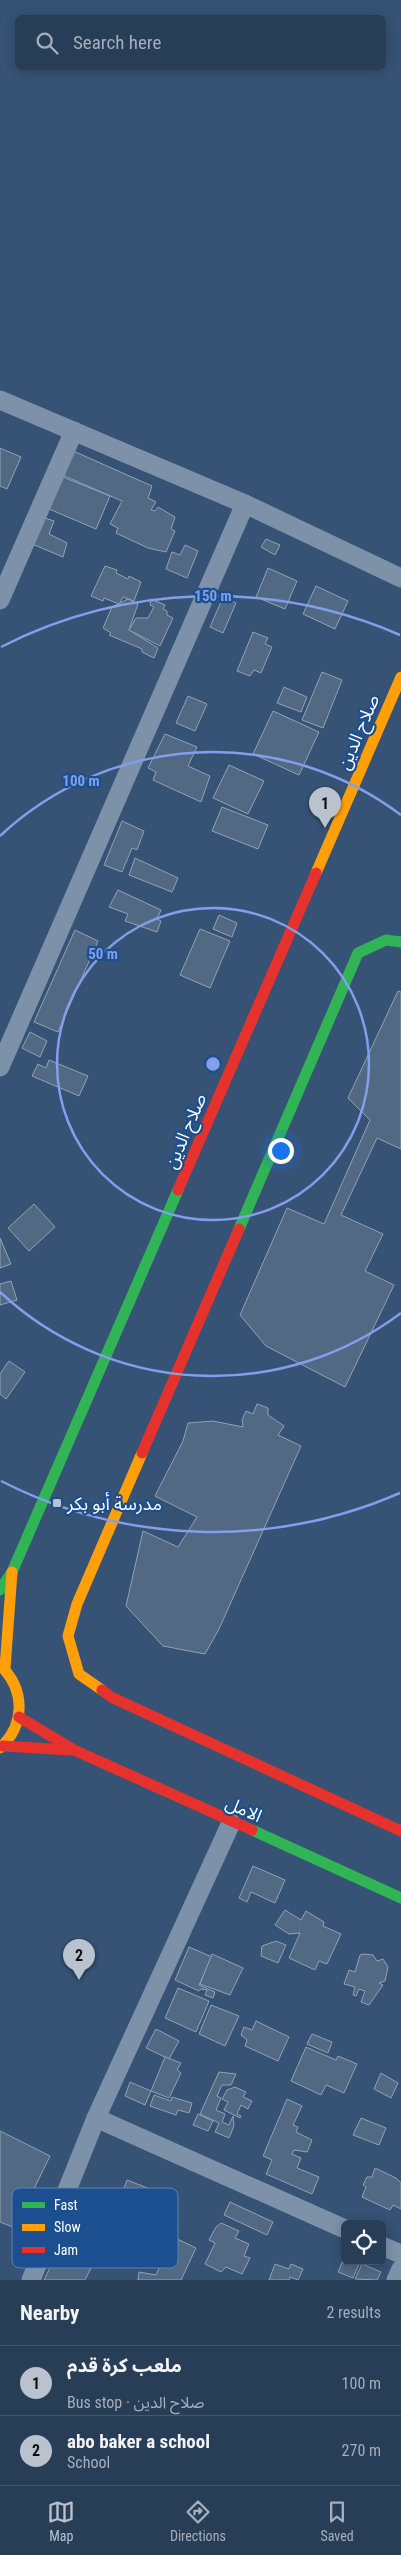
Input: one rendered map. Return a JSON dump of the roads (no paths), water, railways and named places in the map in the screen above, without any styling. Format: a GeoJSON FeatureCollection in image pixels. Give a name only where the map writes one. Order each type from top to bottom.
{"type":"FeatureCollection","features":[{"type":"Feature","properties":{"kind":"street"},"geometry":{"type":"LineString","coordinates":[[0,400],[245,504],[401,578]]}},
{"type":"Feature","properties":{"kind":"street"},"geometry":{"type":"LineString","coordinates":[[0,600],[74,431]]}},
{"type":"Feature","properties":{"kind":"street"},"geometry":{"type":"LineString","coordinates":[[0,1067],[245,504]]}},
{"type":"Feature","properties":{"kind":"street","name":"صلاح الدين"},"geometry":{"type":"LineString","coordinates":[[0,1590],[12,1572],[401,677]]}},
{"type":"Feature","properties":{"kind":"street"},"geometry":{"type":"LineString","coordinates":[[401,942],[386,940],[358,953],[77,1604],[68,1636],[79,1674],[110,1697],[401,1831]]}},
{"type":"Feature","properties":{"kind":"street","name":"صلاح الدين"},"geometry":{"type":"LineString","coordinates":[[2,1666],[12,1572]]}},
{"type":"Feature","properties":{"kind":"street"},"geometry":{"type":"LineString","coordinates":[[2,1666],[15,1683],[20,1700],[19,1718],[13,1733],[2,1747]]}},
{"type":"Feature","properties":{"kind":"street","name":"الامل"},"geometry":{"type":"LineString","coordinates":[[19,1718],[74,1750],[401,1898]]}},
{"type":"Feature","properties":{"kind":"street","name":"الامل"},"geometry":{"type":"LineString","coordinates":[[2,1747],[74,1750]]}},
{"type":"Feature","properties":{"kind":"street"},"geometry":{"type":"LineString","coordinates":[[68,2188],[96,2118],[231,1822]]}},
{"type":"Feature","properties":{"kind":"street"},"geometry":{"type":"LineString","coordinates":[[96,2118],[341,2227]]}},
{"type":"Feature","properties":{"kind":"street"},"geometry":{"type":"LineString","coordinates":[[386,2248],[401,2254]]}},
{"type":"Feature","properties":{"kind":"street"},"geometry":{"type":"LineString","coordinates":[[31,2280],[36,2268]]}},
{"type":"Feature","properties":{"kind":"street"},"geometry":{"type":"LineString","coordinates":[[396,2280],[401,2269]]}},
{"type":"Feature","properties":{"kind":"place","name":"ملعب كرة قدم"},"geometry":{"type":"Point","coordinates":[325,828]}},
{"type":"Feature","properties":{"kind":"place","name":"مدرسة أبو بكر"},"geometry":{"type":"Point","coordinates":[57,1503]}},
{"type":"Feature","properties":{"kind":"place","name":"abo baker a school"},"geometry":{"type":"Point","coordinates":[79,1980]}}]}
